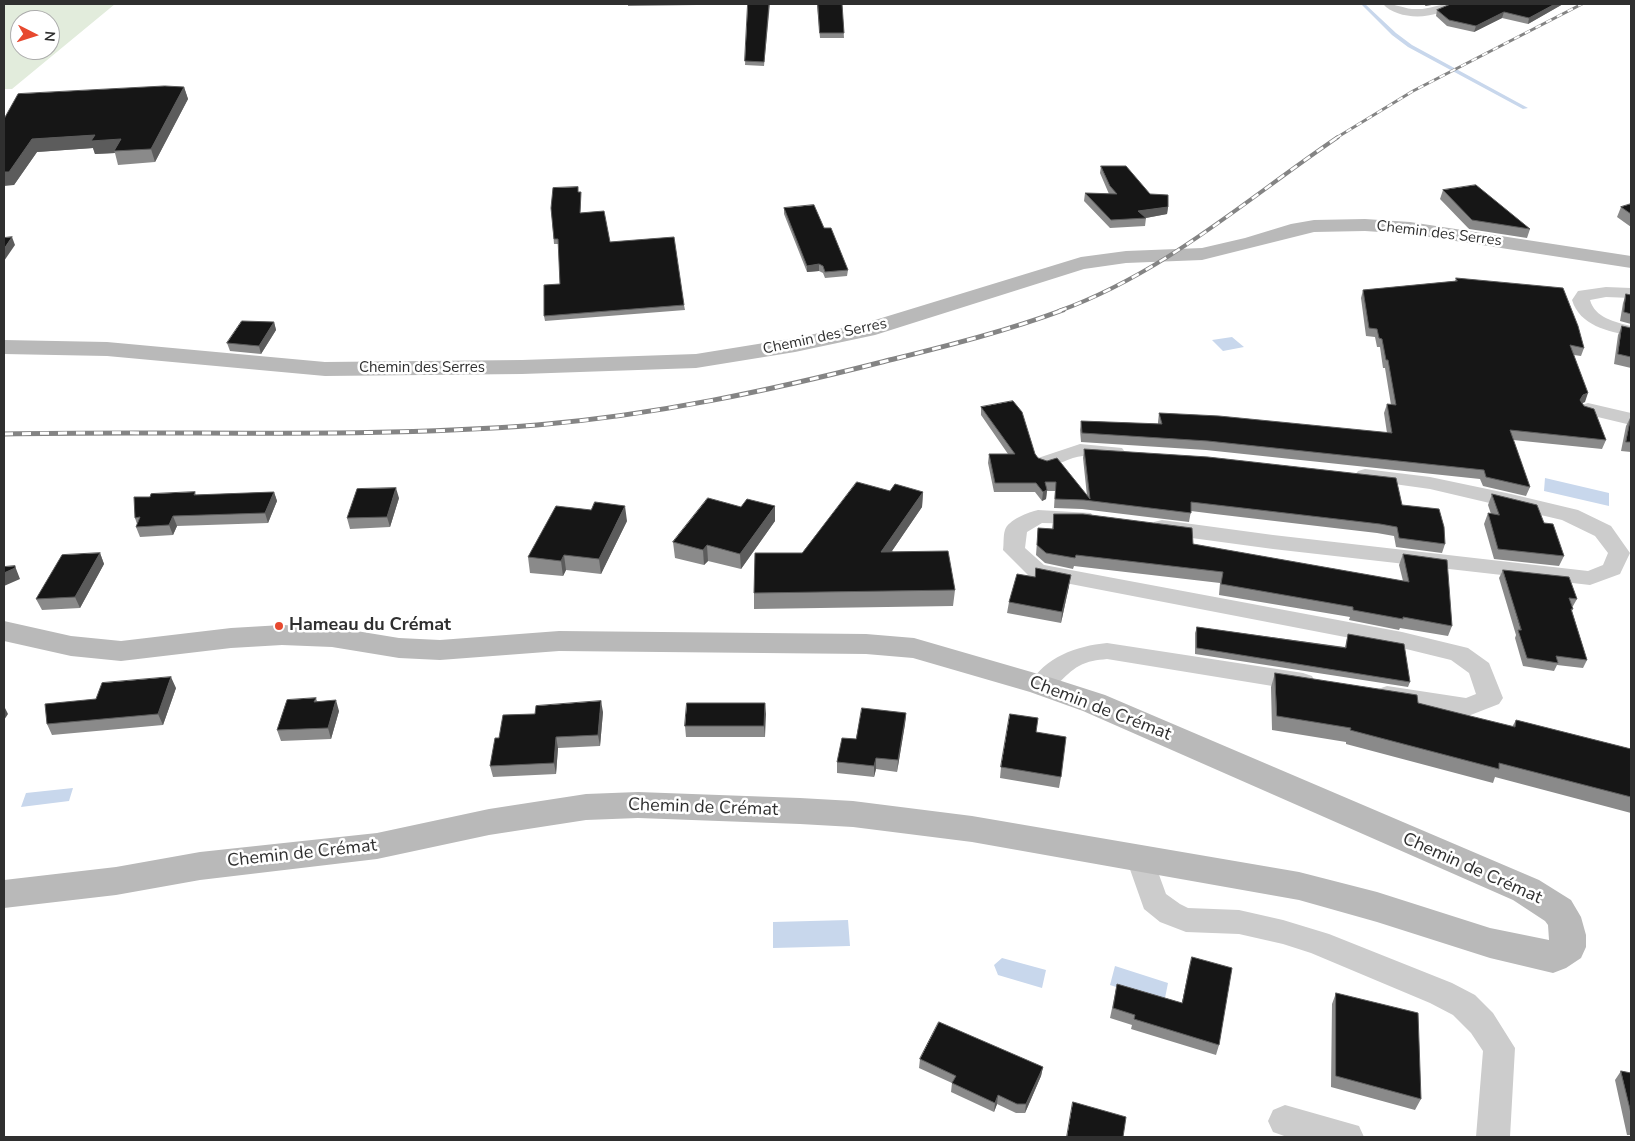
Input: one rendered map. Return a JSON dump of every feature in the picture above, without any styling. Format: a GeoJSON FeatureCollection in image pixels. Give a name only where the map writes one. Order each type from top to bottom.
{"type":"FeatureCollection","features":[{"type":"Feature","properties":{"kind":"street"},"geometry":{"type":"LineString","coordinates":[[1389,4],[1404,11],[1426,13],[1435,11],[1448,4]]}},
{"type":"Feature","properties":{"kind":"street","name":"Chemin des Serres"},"geometry":{"type":"LineString","coordinates":[[4,347],[107,349],[325,369],[522,368],[696,361],[795,345],[867,330],[1081,263],[1126,257],[1202,254],[1250,243],[1291,230],[1329,225],[1373,225],[1410,228],[1631,262]]}},
{"type":"Feature","properties":{"kind":"street"},"geometry":{"type":"LineString","coordinates":[[1631,293],[1592,293],[1584,295],[1581,300],[1585,311],[1595,319],[1608,325],[1631,330]]}},
{"type":"Feature","properties":{"kind":"street"},"geometry":{"type":"LineString","coordinates":[[1588,409],[1631,420]]}},
{"type":"Feature","properties":{"kind":"street"},"geometry":{"type":"LineString","coordinates":[[1045,462],[1080,450],[1139,454]]}},
{"type":"Feature","properties":{"kind":"street"},"geometry":{"type":"LineString","coordinates":[[1145,524],[1312,546],[1590,578],[1612,569],[1619,553],[1603,531],[1570,515],[1430,483],[1342,472]]}},
{"type":"Feature","properties":{"kind":"street"},"geometry":{"type":"LineString","coordinates":[[1108,520],[1038,516],[1016,529],[1014,550],[1037,571],[1392,638],[1459,654],[1480,668],[1490,698],[1468,707],[1368,692]]}},
{"type":"Feature","properties":{"kind":"street","name":"Chemin de Crémat"},"geometry":{"type":"LineString","coordinates":[[4,631],[71,646],[112,651],[232,638],[282,635],[332,637],[399,648],[440,650],[567,641],[866,644],[914,648],[1042,685],[1094,703],[1526,890],[1556,906],[1568,928],[1568,947],[1553,956],[1530,953],[1490,943],[1377,907],[1299,886],[972,829],[853,814],[638,805],[586,807],[540,813],[377,846],[200,866],[116,881],[4,894]]}},
{"type":"Feature","properties":{"kind":"street"},"geometry":{"type":"LineString","coordinates":[[1042,685],[1053,672],[1072,657],[1091,652],[1107,651],[1319,684]]}},
{"type":"Feature","properties":{"kind":"street"},"geometry":{"type":"LineString","coordinates":[[1140,858],[1154,901],[1170,913],[1186,920],[1240,922],[1292,934],[1441,993],[1464,1005],[1482,1023],[1498,1048],[1493,1137]]}},
{"type":"Feature","properties":{"kind":"street"},"geometry":{"type":"LineString","coordinates":[[1285,1120],[1347,1137]]}},
{"type":"Feature","properties":{"kind":"green space"},"geometry":{"type":"Polygon","coordinates":[[[4,4],[115,4],[60,49],[60,10],[10,10],[10,60],[47,60],[12,89],[4,89],[4,4]]]}},
{"type":"Feature","properties":{"kind":"water"},"geometry":{"type":"Polygon","coordinates":[[[1232,337],[1244,347],[1223,351],[1212,340],[1232,337]]]}},
{"type":"Feature","properties":{"kind":"water"},"geometry":{"type":"Polygon","coordinates":[[[1545,478],[1609,493],[1609,506],[1544,491],[1545,478]]]}},
{"type":"Feature","properties":{"kind":"water"},"geometry":{"type":"Polygon","coordinates":[[[73,788],[69,801],[21,807],[26,793],[73,788]]]}},
{"type":"Feature","properties":{"kind":"water"},"geometry":{"type":"Polygon","coordinates":[[[848,920],[850,946],[773,948],[773,922],[848,920]]]}},
{"type":"Feature","properties":{"kind":"water"},"geometry":{"type":"Polygon","coordinates":[[[1002,958],[1046,970],[1042,988],[998,975],[994,965],[1002,958]]]}},
{"type":"Feature","properties":{"kind":"water"},"geometry":{"type":"Polygon","coordinates":[[[1115,966],[1168,983],[1165,998],[1156,1000],[1110,985],[1115,966]]]}},
{"type":"Feature","properties":{"kind":"building"},"geometry":{"type":"Polygon","coordinates":[[[748,4],[769,4],[764,62],[745,61],[748,4]]]}},
{"type":"Feature","properties":{"kind":"building"},"geometry":{"type":"Polygon","coordinates":[[[818,4],[842,4],[844,33],[820,33],[818,4]]]}},
{"type":"Feature","properties":{"kind":"building"},"geometry":{"type":"Polygon","coordinates":[[[1451,4],[1555,4],[1529,18],[1504,12],[1476,26],[1449,20],[1437,10],[1451,4]]]}},
{"type":"Feature","properties":{"kind":"building"},"geometry":{"type":"Polygon","coordinates":[[[165,86],[184,87],[151,149],[114,151],[121,139],[91,141],[95,135],[32,139],[9,172],[4,172],[4,119],[18,94],[165,86]]]}},
{"type":"Feature","properties":{"kind":"building"},"geometry":{"type":"Polygon","coordinates":[[[1101,166],[1126,166],[1150,194],[1168,195],[1168,207],[1138,211],[1146,218],[1111,220],[1085,193],[1117,194],[1110,186],[1101,166]]]}},
{"type":"Feature","properties":{"kind":"building"},"geometry":{"type":"Polygon","coordinates":[[[1476,185],[1530,229],[1472,220],[1443,190],[1476,185]]]}},
{"type":"Feature","properties":{"kind":"building"},"geometry":{"type":"Polygon","coordinates":[[[578,187],[578,192],[581,192],[580,213],[604,211],[610,242],[674,237],[684,305],[544,316],[544,285],[560,284],[558,239],[554,239],[551,208],[553,188],[578,187]]]}},
{"type":"Feature","properties":{"kind":"building"},"geometry":{"type":"Polygon","coordinates":[[[1631,204],[1631,214],[1621,207],[1631,204]]]}},
{"type":"Feature","properties":{"kind":"building"},"geometry":{"type":"Polygon","coordinates":[[[814,205],[824,228],[831,228],[848,270],[825,272],[823,266],[819,264],[807,266],[784,208],[814,205]]]}},
{"type":"Feature","properties":{"kind":"building"},"geometry":{"type":"Polygon","coordinates":[[[12,237],[4,249],[4,238],[12,237]]]}},
{"type":"Feature","properties":{"kind":"building"},"geometry":{"type":"Polygon","coordinates":[[[1456,278],[1563,288],[1578,326],[1584,348],[1570,345],[1588,393],[1583,395],[1580,400],[1584,406],[1594,409],[1606,440],[1510,430],[1530,487],[1486,477],[1484,470],[1208,441],[1082,433],[1081,421],[1162,424],[1159,413],[1219,416],[1392,433],[1387,404],[1396,405],[1388,360],[1386,360],[1382,339],[1379,338],[1377,329],[1369,328],[1363,290],[1457,281],[1456,278]]]}},
{"type":"Feature","properties":{"kind":"building"},"geometry":{"type":"Polygon","coordinates":[[[1626,294],[1631,295],[1631,314],[1624,312],[1626,294]]]}},
{"type":"Feature","properties":{"kind":"building"},"geometry":{"type":"Polygon","coordinates":[[[242,321],[274,322],[259,346],[227,343],[242,321]]]}},
{"type":"Feature","properties":{"kind":"building"},"geometry":{"type":"Polygon","coordinates":[[[1622,326],[1631,328],[1631,357],[1618,354],[1622,326]]]}},
{"type":"Feature","properties":{"kind":"building"},"geometry":{"type":"Polygon","coordinates":[[[1013,401],[1022,412],[1035,454],[1038,458],[1047,461],[1057,458],[1090,499],[1084,449],[1208,457],[1396,478],[1402,505],[1439,509],[1444,527],[1445,544],[1399,538],[1397,527],[1380,524],[1191,502],[1191,513],[1084,500],[1055,499],[1056,482],[1045,482],[1047,490],[1043,492],[1036,483],[995,483],[989,454],[1015,454],[981,407],[1013,401]]]}},
{"type":"Feature","properties":{"kind":"building"},"geometry":{"type":"Polygon","coordinates":[[[1631,416],[1631,442],[1626,442],[1631,416]]]}},
{"type":"Feature","properties":{"kind":"building"},"geometry":{"type":"Polygon","coordinates":[[[857,482],[890,491],[895,484],[923,492],[881,552],[948,551],[955,590],[754,593],[755,553],[802,553],[857,482]]]}},
{"type":"Feature","properties":{"kind":"building"},"geometry":{"type":"Polygon","coordinates":[[[396,488],[387,517],[347,518],[357,489],[396,488]]]}},
{"type":"Feature","properties":{"kind":"building"},"geometry":{"type":"Polygon","coordinates":[[[195,492],[194,495],[274,492],[265,513],[173,516],[169,525],[136,527],[140,517],[135,518],[134,497],[150,497],[151,494],[195,492]]]}},
{"type":"Feature","properties":{"kind":"building"},"geometry":{"type":"Polygon","coordinates":[[[1492,494],[1537,505],[1544,523],[1553,524],[1564,556],[1498,549],[1488,513],[1499,515],[1492,494]]]}},
{"type":"Feature","properties":{"kind":"building"},"geometry":{"type":"Polygon","coordinates":[[[708,498],[741,507],[747,499],[775,506],[740,554],[707,545],[703,550],[673,542],[708,498]]]}},
{"type":"Feature","properties":{"kind":"building"},"geometry":{"type":"Polygon","coordinates":[[[595,502],[625,506],[599,559],[564,555],[561,561],[528,557],[556,506],[591,510],[595,502]]]}},
{"type":"Feature","properties":{"kind":"building"},"geometry":{"type":"Polygon","coordinates":[[[1054,514],[1083,514],[1192,528],[1193,544],[1409,582],[1403,554],[1447,560],[1452,626],[1353,610],[1353,607],[1221,584],[1223,572],[1076,555],[1075,558],[1046,553],[1037,545],[1038,528],[1053,529],[1054,514]]]}},
{"type":"Feature","properties":{"kind":"building"},"geometry":{"type":"Polygon","coordinates":[[[100,553],[75,597],[36,599],[62,555],[100,553]]]}},
{"type":"Feature","properties":{"kind":"building"},"geometry":{"type":"Polygon","coordinates":[[[15,566],[15,568],[4,573],[4,567],[15,566]]]}},
{"type":"Feature","properties":{"kind":"building"},"geometry":{"type":"Polygon","coordinates":[[[1036,568],[1071,575],[1062,612],[1009,602],[1017,574],[1035,577],[1036,568]]]}},
{"type":"Feature","properties":{"kind":"building"},"geometry":{"type":"Polygon","coordinates":[[[1503,570],[1569,577],[1577,599],[1569,598],[1573,609],[1571,609],[1587,660],[1556,656],[1558,663],[1527,658],[1518,630],[1521,630],[1503,570]]]}},
{"type":"Feature","properties":{"kind":"building"},"geometry":{"type":"Polygon","coordinates":[[[1197,627],[1346,648],[1348,634],[1404,644],[1410,682],[1197,648],[1197,627]]]}},
{"type":"Feature","properties":{"kind":"building"},"geometry":{"type":"Polygon","coordinates":[[[1275,673],[1417,695],[1418,703],[1515,727],[1516,720],[1631,749],[1631,797],[1499,763],[1499,769],[1350,730],[1351,728],[1277,716],[1275,673]]]}},
{"type":"Feature","properties":{"kind":"building"},"geometry":{"type":"Polygon","coordinates":[[[171,677],[158,714],[47,724],[45,704],[96,699],[102,683],[171,677]]]}},
{"type":"Feature","properties":{"kind":"building"},"geometry":{"type":"Polygon","coordinates":[[[316,698],[314,702],[336,700],[328,728],[277,730],[287,700],[316,698]]]}},
{"type":"Feature","properties":{"kind":"building"},"geometry":{"type":"Polygon","coordinates":[[[601,701],[598,735],[556,737],[554,763],[490,766],[495,738],[499,738],[503,715],[535,714],[536,706],[601,701]]]}},
{"type":"Feature","properties":{"kind":"building"},"geometry":{"type":"Polygon","coordinates":[[[687,703],[765,703],[764,726],[685,726],[687,703]]]}},
{"type":"Feature","properties":{"kind":"building"},"geometry":{"type":"Polygon","coordinates":[[[862,708],[906,713],[898,760],[876,758],[874,766],[837,762],[842,738],[856,739],[862,708]]]}},
{"type":"Feature","properties":{"kind":"building"},"geometry":{"type":"Polygon","coordinates":[[[1010,714],[1038,718],[1036,732],[1066,737],[1061,777],[1001,767],[1010,714]]]}},
{"type":"Feature","properties":{"kind":"building"},"geometry":{"type":"Polygon","coordinates":[[[1192,957],[1232,968],[1219,1045],[1134,1019],[1135,1015],[1113,1008],[1117,984],[1182,1003],[1192,957]]]}},
{"type":"Feature","properties":{"kind":"building"},"geometry":{"type":"Polygon","coordinates":[[[1336,993],[1418,1013],[1421,1099],[1336,1076],[1336,993]]]}},
{"type":"Feature","properties":{"kind":"building"},"geometry":{"type":"Polygon","coordinates":[[[939,1022],[1043,1067],[1026,1104],[1017,1104],[998,1095],[995,1103],[952,1083],[956,1076],[920,1059],[939,1022]]]}},
{"type":"Feature","properties":{"kind":"building"},"geometry":{"type":"Polygon","coordinates":[[[1621,1071],[1631,1073],[1631,1113],[1621,1071]]]}},
{"type":"Feature","properties":{"kind":"building"},"geometry":{"type":"Polygon","coordinates":[[[1073,1102],[1126,1117],[1123,1137],[1067,1137],[1073,1102]]]}},
{"type":"Feature","properties":{"kind":"waterway"},"geometry":{"type":"LineString","coordinates":[[1363,4],[1394,34],[1410,46],[1525,108]]}},
{"type":"Feature","properties":{"kind":"railway"},"geometry":{"type":"LineString","coordinates":[[1336,138],[1413,91],[1582,4]]}},
{"type":"Feature","properties":{"kind":"railway"},"geometry":{"type":"LineString","coordinates":[[1059,311],[1098,295],[1170,255],[1204,233],[1338,137]]}},
{"type":"Feature","properties":{"kind":"railway"},"geometry":{"type":"LineString","coordinates":[[4,434],[404,432],[581,421],[711,401],[796,383],[973,339],[1063,310]]}},
{"type":"Feature","properties":{"kind":"place","name":"Hameau du Crémat"},"geometry":{"type":"Point","coordinates":[279,626]}}]}
